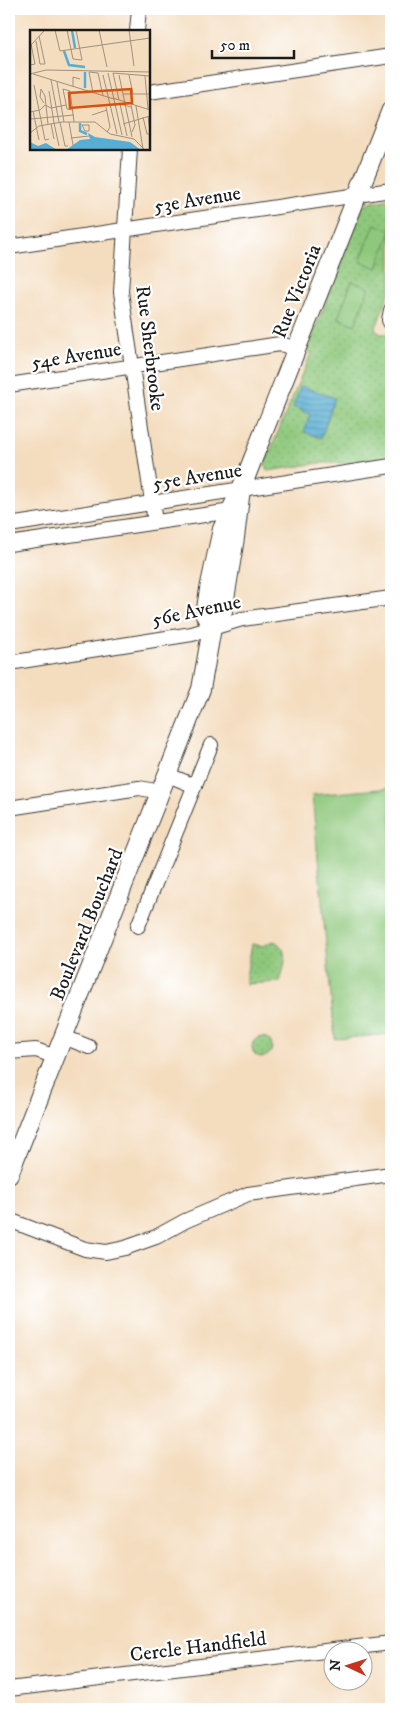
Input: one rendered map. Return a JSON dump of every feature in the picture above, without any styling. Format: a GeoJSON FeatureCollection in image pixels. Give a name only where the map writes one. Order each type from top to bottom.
{"type":"FeatureCollection","features":[{"type":"Feature","properties":{"kind":"main road","name":"Rue Victoria"},"geometry":{"type":"LineString","coordinates":[[201,689],[212,628],[223,612],[235,511],[241,489],[391,110]]}},
{"type":"Feature","properties":{"kind":"main road","name":"Boulevard Bouchard"},"geometry":{"type":"LineString","coordinates":[[9,1174],[201,689]]}},
{"type":"Feature","properties":{"kind":"street"},"geometry":{"type":"LineString","coordinates":[[137,30],[139,9]]}},
{"type":"Feature","properties":{"kind":"street"},"geometry":{"type":"LineString","coordinates":[[150,92],[391,56]]}},
{"type":"Feature","properties":{"kind":"street","name":"Rue Sherbrooke"},"geometry":{"type":"LineString","coordinates":[[130,150],[121,292],[155,522]]}},
{"type":"Feature","properties":{"kind":"street","name":"53e Avenue"},"geometry":{"type":"LineString","coordinates":[[9,247],[391,190]]}},
{"type":"Feature","properties":{"kind":"street","name":"54e Avenue"},"geometry":{"type":"LineString","coordinates":[[9,385],[280,344],[296,348]]}},
{"type":"Feature","properties":{"kind":"street","name":"55e Avenue"},"geometry":{"type":"LineString","coordinates":[[9,525],[391,466]]}},
{"type":"Feature","properties":{"kind":"street","name":"55e Avenue"},"geometry":{"type":"LineString","coordinates":[[9,544],[235,511]]}},
{"type":"Feature","properties":{"kind":"street","name":"56e Avenue"},"geometry":{"type":"LineString","coordinates":[[9,663],[192,634],[242,619],[391,598]]}},
{"type":"Feature","properties":{"kind":"street"},"geometry":{"type":"LineString","coordinates":[[138,926],[211,745]]}},
{"type":"Feature","properties":{"kind":"street"},"geometry":{"type":"LineString","coordinates":[[168,775],[195,786]]}},
{"type":"Feature","properties":{"kind":"street"},"geometry":{"type":"LineString","coordinates":[[9,808],[138,788],[161,792]]}},
{"type":"Feature","properties":{"kind":"street"},"geometry":{"type":"LineString","coordinates":[[64,1037],[89,1047]]}},
{"type":"Feature","properties":{"kind":"street"},"geometry":{"type":"LineString","coordinates":[[9,1052],[36,1050],[56,1057]]}},
{"type":"Feature","properties":{"kind":"street"},"geometry":{"type":"LineString","coordinates":[[9,1220],[85,1249],[106,1252],[125,1248],[156,1237],[185,1221],[248,1194],[391,1174]]}},
{"type":"Feature","properties":{"kind":"street","name":"Cercle Handfield"},"geometry":{"type":"LineString","coordinates":[[9,1689],[391,1643]]}},
{"type":"Feature","properties":{"kind":"green space"},"geometry":{"type":"Polygon","coordinates":[[[391,199],[391,288],[375,330],[381,334],[391,334],[391,458],[353,463],[319,463],[268,471],[265,463],[311,353],[307,350],[363,206],[372,202],[391,199]]]}},
{"type":"Feature","properties":{"kind":"green space"},"geometry":{"type":"Polygon","coordinates":[[[375,224],[391,231],[377,268],[360,261],[375,224]]]}},
{"type":"Feature","properties":{"kind":"green space"},"geometry":{"type":"Polygon","coordinates":[[[352,281],[369,288],[355,325],[338,318],[352,281]]]}},
{"type":"Feature","properties":{"kind":"green space"},"geometry":{"type":"Polygon","coordinates":[[[391,788],[391,1034],[335,1039],[312,795],[391,788]]]}},
{"type":"Feature","properties":{"kind":"green space"},"geometry":{"type":"Polygon","coordinates":[[[274,941],[283,949],[285,959],[280,982],[246,984],[252,944],[262,946],[274,941]]]}},
{"type":"Feature","properties":{"kind":"green space"},"geometry":{"type":"Polygon","coordinates":[[[262,1037],[269,1040],[272,1047],[269,1054],[262,1057],[255,1054],[252,1047],[255,1040],[262,1037]]]}},
{"type":"Feature","properties":{"kind":"water"},"geometry":{"type":"Polygon","coordinates":[[[301,386],[335,398],[321,438],[304,432],[310,414],[293,407],[301,386]]]}}]}
